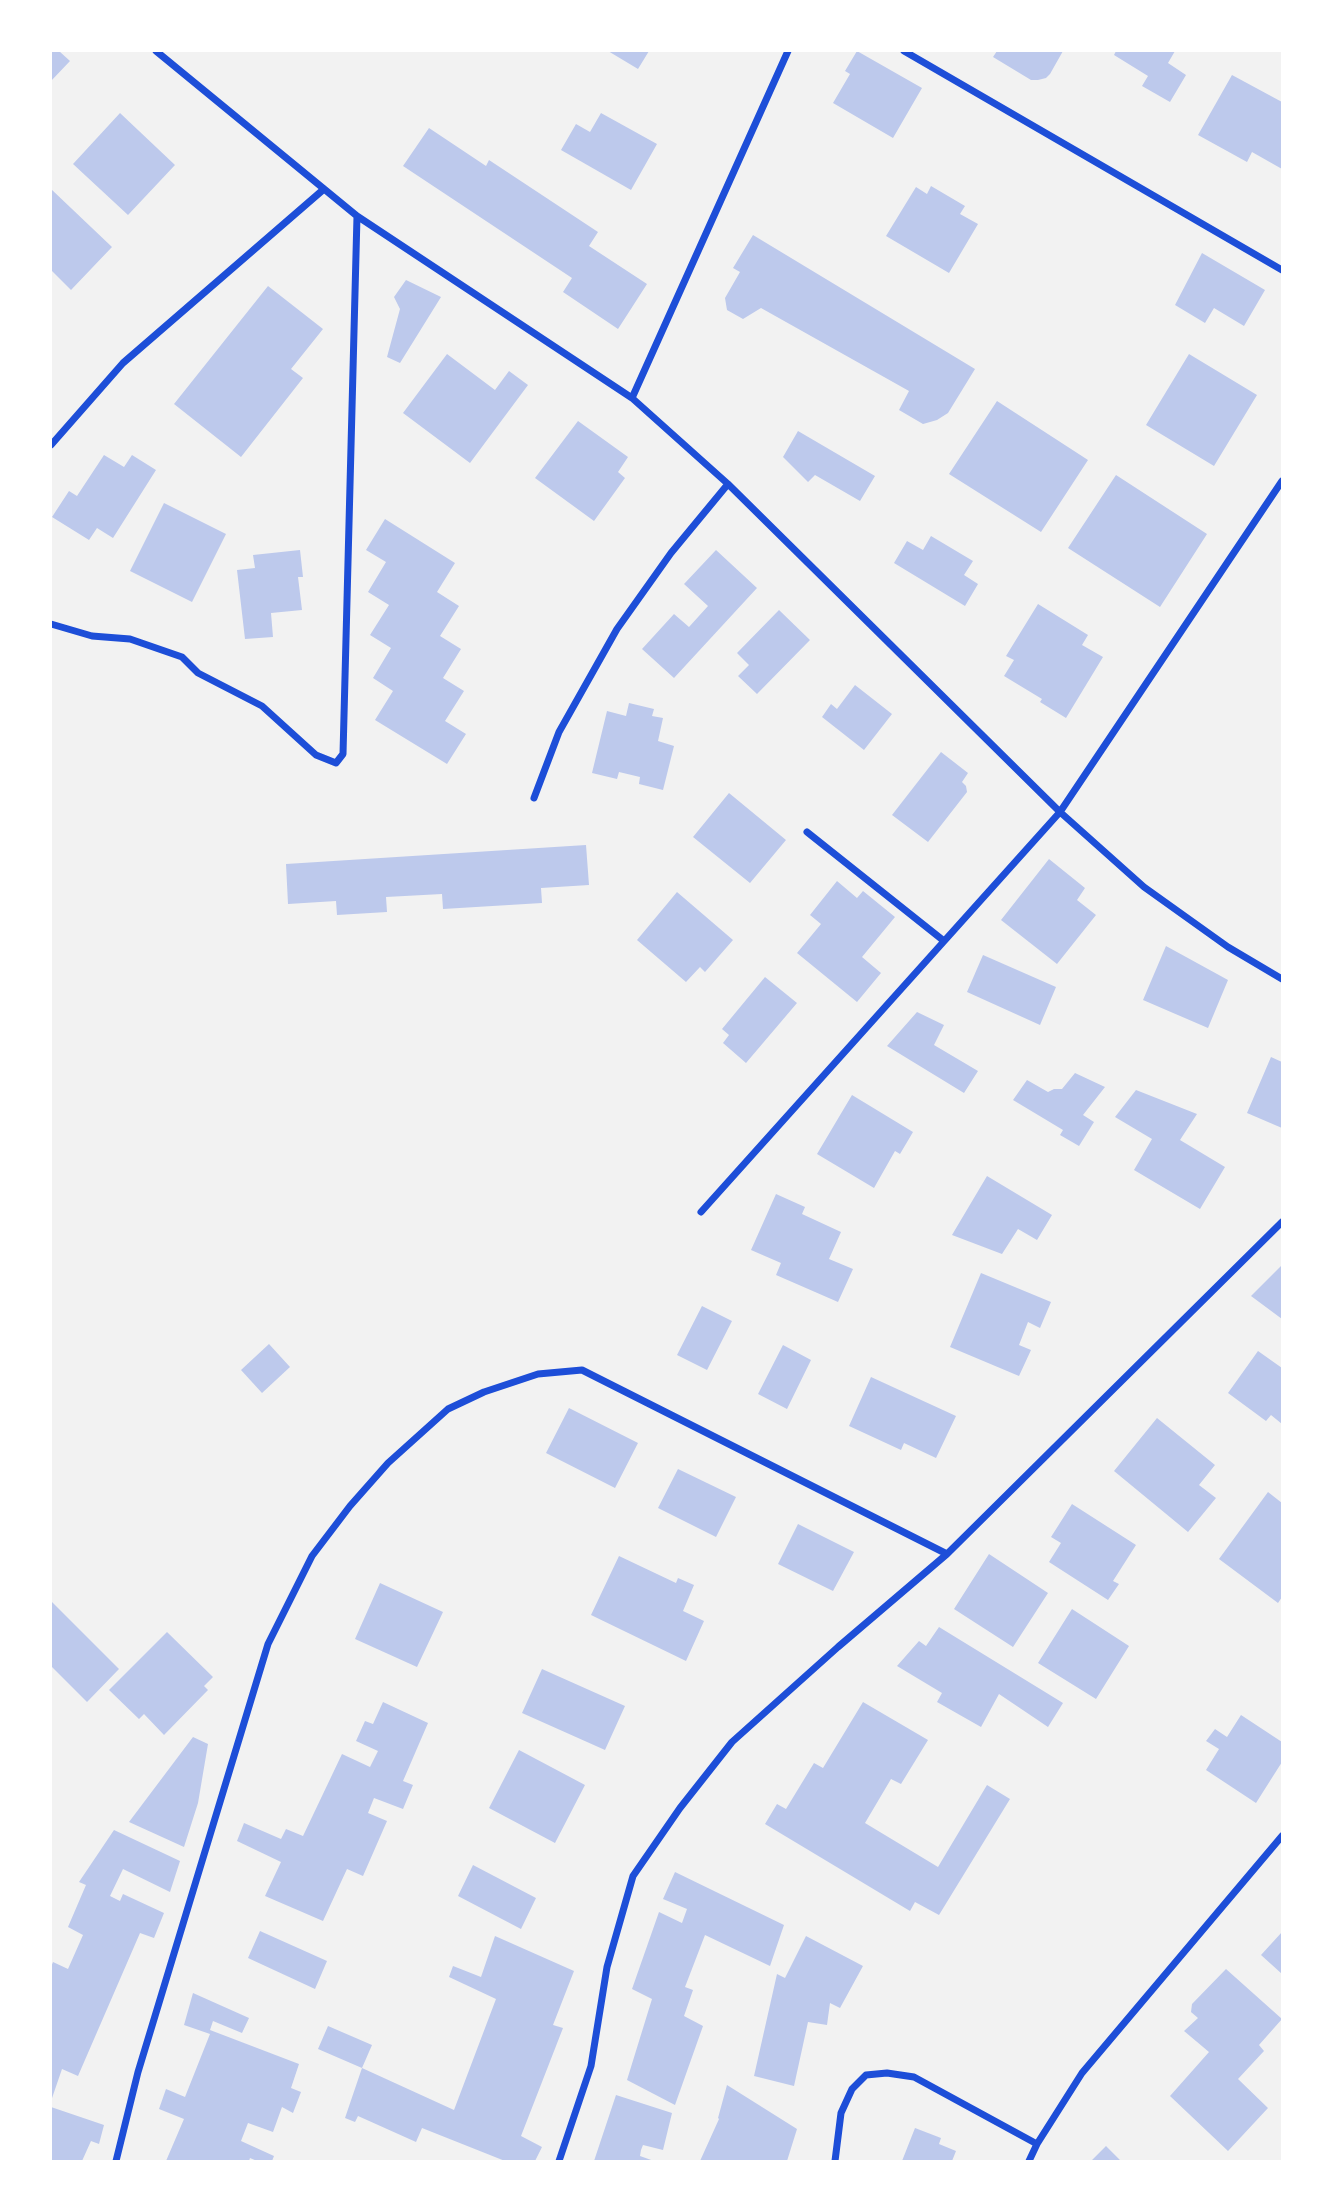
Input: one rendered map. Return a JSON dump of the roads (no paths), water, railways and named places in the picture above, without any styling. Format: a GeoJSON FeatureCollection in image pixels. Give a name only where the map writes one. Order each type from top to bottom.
{"type":"FeatureCollection","features":[{"type":"Feature","properties":{"kind":"street"},"geometry":{"type":"LineString","coordinates":[[156,51],[358,216],[632,398],[728,484],[1060,812],[1144,887],[1228,947],[1282,979]]}},
{"type":"Feature","properties":{"kind":"street"},"geometry":{"type":"LineString","coordinates":[[632,398],[788,51]]}},
{"type":"Feature","properties":{"kind":"street"},"geometry":{"type":"LineString","coordinates":[[904,51],[1282,270]]}},
{"type":"Feature","properties":{"kind":"street"},"geometry":{"type":"LineString","coordinates":[[51,445],[122,363],[324,189]]}},
{"type":"Feature","properties":{"kind":"street"},"geometry":{"type":"LineString","coordinates":[[51,624],[92,636],[130,639],[181,657],[198,673],[262,706],[316,755],[336,763],[343,754],[358,216]]}},
{"type":"Feature","properties":{"kind":"street"},"geometry":{"type":"LineString","coordinates":[[701,1212],[1060,812],[1282,481]]}},
{"type":"Feature","properties":{"kind":"street"},"geometry":{"type":"LineString","coordinates":[[534,798],[559,732],[617,629],[671,553],[728,484]]}},
{"type":"Feature","properties":{"kind":"street"},"geometry":{"type":"LineString","coordinates":[[807,832],[944,942]]}},
{"type":"Feature","properties":{"kind":"street"},"geometry":{"type":"LineString","coordinates":[[559,2161],[591,2066],[607,1968],[633,1877],[680,1808],[732,1742],[947,1554],[1282,1223]]}},
{"type":"Feature","properties":{"kind":"street"},"geometry":{"type":"LineString","coordinates":[[116,2161],[138,2072],[268,1644],[312,1556],[350,1506],[388,1463],[448,1409],[484,1392],[538,1374],[582,1370],[947,1554]]}},
{"type":"Feature","properties":{"kind":"street"},"geometry":{"type":"LineString","coordinates":[[1029,2161],[1082,2073],[1282,1836]]}},
{"type":"Feature","properties":{"kind":"street"},"geometry":{"type":"LineString","coordinates":[[835,2161],[841,2113],[852,2089],[866,2075],[887,2073],[914,2077],[1037,2144]]}}]}
